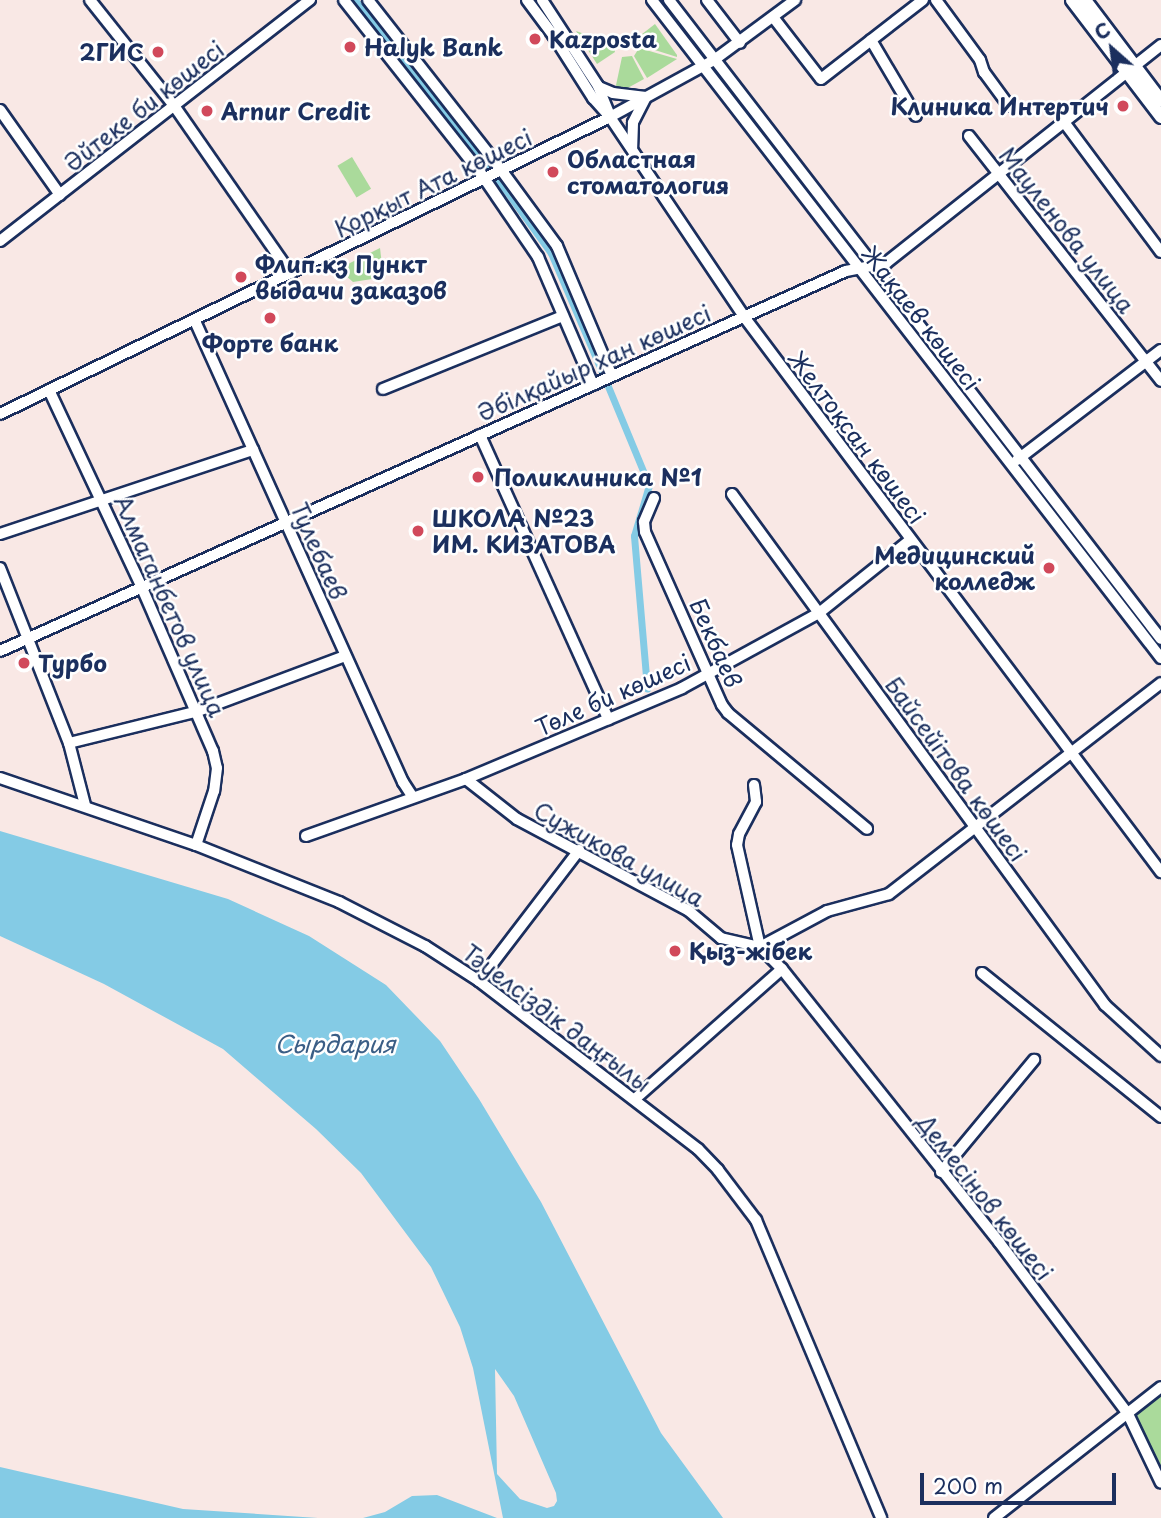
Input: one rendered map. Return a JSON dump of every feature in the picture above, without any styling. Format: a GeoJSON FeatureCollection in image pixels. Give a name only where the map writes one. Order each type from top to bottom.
{"type":"FeatureCollection","features":[{"type":"Feature","properties":{"kind":"main road"},"geometry":{"type":"LineString","coordinates":[[1072,0],[1161,101]]}},
{"type":"Feature","properties":{"kind":"main road"},"geometry":{"type":"LineString","coordinates":[[1085,0],[1161,117]]}},
{"type":"Feature","properties":{"kind":"street"},"geometry":{"type":"LineString","coordinates":[[90,0],[175,107],[292,274]]}},
{"type":"Feature","properties":{"kind":"street","name":"Әйтеке би көшесі"},"geometry":{"type":"LineString","coordinates":[[0,241],[310,0]]}},
{"type":"Feature","properties":{"kind":"street"},"geometry":{"type":"LineString","coordinates":[[344,0],[485,179],[538,257],[593,385]]}},
{"type":"Feature","properties":{"kind":"street"},"geometry":{"type":"LineString","coordinates":[[368,0],[502,171],[556,246],[612,376]]}},
{"type":"Feature","properties":{"kind":"street","name":"Желтоқсан көшесі"},"geometry":{"type":"LineString","coordinates":[[527,0],[593,98],[610,117],[745,318],[1161,872]]}},
{"type":"Feature","properties":{"kind":"street","name":"Желтоқсан көшесі"},"geometry":{"type":"LineString","coordinates":[[542,0],[598,86],[610,117]]}},
{"type":"Feature","properties":{"kind":"street","name":"Жақаев көшесі"},"geometry":{"type":"LineString","coordinates":[[652,0],[1161,658]]}},
{"type":"Feature","properties":{"kind":"street","name":"Жақаев көшесі"},"geometry":{"type":"LineString","coordinates":[[669,0],[1161,639]]}},
{"type":"Feature","properties":{"kind":"street"},"geometry":{"type":"LineString","coordinates":[[707,0],[740,43]]}},
{"type":"Feature","properties":{"kind":"street","name":"Қорқыт Ата көшесі"},"geometry":{"type":"LineString","coordinates":[[0,414],[610,117],[703,67],[740,43],[795,0]]}},
{"type":"Feature","properties":{"kind":"street"},"geometry":{"type":"LineString","coordinates":[[773,17],[821,79],[923,0]]}},
{"type":"Feature","properties":{"kind":"street"},"geometry":{"type":"LineString","coordinates":[[936,0],[981,60],[984,72],[1009,106]]}},
{"type":"Feature","properties":{"kind":"street"},"geometry":{"type":"LineString","coordinates":[[871,40],[916,116]]}},
{"type":"Feature","properties":{"kind":"street","name":"Әбілқайыр хан көшесі"},"geometry":{"type":"LineString","coordinates":[[0,651],[846,271],[886,263],[1161,46]]}},
{"type":"Feature","properties":{"kind":"street"},"geometry":{"type":"LineString","coordinates":[[598,86],[613,93],[646,97],[633,123],[632,150]]}},
{"type":"Feature","properties":{"kind":"street"},"geometry":{"type":"LineString","coordinates":[[0,110],[60,195]]}},
{"type":"Feature","properties":{"kind":"street"},"geometry":{"type":"LineString","coordinates":[[1064,122],[1161,252]]}},
{"type":"Feature","properties":{"kind":"street","name":"Мауленова улица"},"geometry":{"type":"LineString","coordinates":[[969,136],[1161,382]]}},
{"type":"Feature","properties":{"kind":"street"},"geometry":{"type":"LineString","coordinates":[[383,389],[563,316]]}},
{"type":"Feature","properties":{"kind":"street","name":"Тулебаев"},"geometry":{"type":"LineString","coordinates":[[195,321],[402,782],[412,796]]}},
{"type":"Feature","properties":{"kind":"street"},"geometry":{"type":"LineString","coordinates":[[1011,465],[1161,350]]}},
{"type":"Feature","properties":{"kind":"street","name":"Алмаганбетов улица"},"geometry":{"type":"LineString","coordinates":[[49,390],[198,711],[217,768],[214,791],[196,845]]}},
{"type":"Feature","properties":{"kind":"street"},"geometry":{"type":"LineString","coordinates":[[480,435],[608,719]]}},
{"type":"Feature","properties":{"kind":"street"},"geometry":{"type":"LineString","coordinates":[[0,534],[253,450]]}},
{"type":"Feature","properties":{"kind":"street","name":"Байсейітова көшесі"},"geometry":{"type":"LineString","coordinates":[[732,494],[1105,1005],[1161,1056]]}},
{"type":"Feature","properties":{"kind":"street","name":"Бекбаев"},"geometry":{"type":"LineString","coordinates":[[654,498],[644,522],[645,532],[728,713],[867,829]]}},
{"type":"Feature","properties":{"kind":"street","name":"Төле би көшесі"},"geometry":{"type":"LineString","coordinates":[[306,836],[412,796],[466,779],[682,688],[819,613],[910,540]]}},
{"type":"Feature","properties":{"kind":"street"},"geometry":{"type":"LineString","coordinates":[[0,568],[69,743],[85,805]]}},
{"type":"Feature","properties":{"kind":"street"},"geometry":{"type":"LineString","coordinates":[[69,743],[198,711],[345,656]]}},
{"type":"Feature","properties":{"kind":"street"},"geometry":{"type":"LineString","coordinates":[[754,785],[757,802],[739,834],[737,845],[760,947],[827,911],[883,898],[1161,683]]}},
{"type":"Feature","properties":{"kind":"street","name":"Тәуелсіздік даңғылы"},"geometry":{"type":"LineString","coordinates":[[0,778],[196,845],[339,902],[425,946],[479,982],[698,1149],[718,1170],[755,1220],[881,1518]]}},
{"type":"Feature","properties":{"kind":"street","name":"Сужикова улица"},"geometry":{"type":"LineString","coordinates":[[466,779],[517,819],[689,911],[722,938],[760,947]]}},
{"type":"Feature","properties":{"kind":"street"},"geometry":{"type":"LineString","coordinates":[[479,982],[579,850]]}},
{"type":"Feature","properties":{"kind":"street","name":"Демесінов көшесі"},"geometry":{"type":"LineString","coordinates":[[760,947],[782,969],[1128,1414],[1161,1483]]}},
{"type":"Feature","properties":{"kind":"street"},"geometry":{"type":"LineString","coordinates":[[635,1099],[782,969]]}},
{"type":"Feature","properties":{"kind":"street"},"geometry":{"type":"LineString","coordinates":[[982,973],[1161,1117]]}},
{"type":"Feature","properties":{"kind":"street"},"geometry":{"type":"LineString","coordinates":[[941,1172],[1034,1060]]}},
{"type":"Feature","properties":{"kind":"street"},"geometry":{"type":"LineString","coordinates":[[993,1518],[1161,1387]]}},
{"type":"Feature","properties":{"kind":"green space"},"geometry":{"type":"Polygon","coordinates":[[[655,24],[677,57],[639,45],[637,38],[655,24]]]}},
{"type":"Feature","properties":{"kind":"green space"},"geometry":{"type":"Polygon","coordinates":[[[576,31],[613,44],[615,52],[597,64],[576,31]]]}},
{"type":"Feature","properties":{"kind":"green space"},"geometry":{"type":"Polygon","coordinates":[[[639,48],[677,59],[647,78],[634,56],[639,48]]]}},
{"type":"Feature","properties":{"kind":"green space"},"geometry":{"type":"Polygon","coordinates":[[[632,56],[644,79],[624,90],[615,90],[622,57],[632,56]]]}},
{"type":"Feature","properties":{"kind":"green space"},"geometry":{"type":"Polygon","coordinates":[[[352,157],[371,189],[356,197],[337,166],[352,157]]]}},
{"type":"Feature","properties":{"kind":"green space"},"geometry":{"type":"Polygon","coordinates":[[[380,248],[382,265],[372,279],[353,282],[338,269],[380,248]]]}},
{"type":"Feature","properties":{"kind":"green space"},"geometry":{"type":"Polygon","coordinates":[[[1161,1388],[1161,1479],[1128,1413],[1161,1388]]]}},
{"type":"Feature","properties":{"kind":"water","name":"Сырдария"},"geometry":{"type":"Polygon","coordinates":[[[0,831],[228,899],[309,936],[386,985],[440,1041],[479,1099],[541,1202],[661,1433],[723,1518],[503,1518],[473,1368],[460,1327],[431,1267],[361,1173],[316,1129],[223,1049],[104,984],[0,936],[0,831]],[[495,1369],[497,1474],[520,1499],[547,1508],[554,1506],[557,1501],[556,1493],[514,1396],[495,1369]]]}},
{"type":"Feature","properties":{"kind":"water"},"geometry":{"type":"Polygon","coordinates":[[[0,1467],[183,1509],[318,1518],[0,1518],[0,1467]]]}},
{"type":"Feature","properties":{"kind":"water"},"geometry":{"type":"Polygon","coordinates":[[[437,1495],[497,1518],[363,1518],[385,1512],[412,1496],[437,1495]]]}},
{"type":"Feature","properties":{"kind":"waterway"},"geometry":{"type":"LineString","coordinates":[[355,0],[505,189],[551,253],[605,379],[649,485],[634,536],[647,688]]}},
{"type":"Feature","properties":{"kind":"waterway"},"geometry":{"type":"LineString","coordinates":[[1146,1406],[1161,1395]]}},
{"type":"Feature","properties":{"kind":"waterway"},"geometry":{"type":"LineString","coordinates":[[1135,1415],[1140,1411]]}},
{"type":"Feature","properties":{"kind":"waterway"},"geometry":{"type":"LineString","coordinates":[[1019,1505],[1046,1485]]}},
{"type":"Feature","properties":{"kind":"place","name":"Kazposta"},"geometry":{"type":"Point","coordinates":[535,39]}},
{"type":"Feature","properties":{"kind":"place","name":"Halyk Bank"},"geometry":{"type":"Point","coordinates":[350,47]}},
{"type":"Feature","properties":{"kind":"place","name":"2ГИС"},"geometry":{"type":"Point","coordinates":[158,52]}},
{"type":"Feature","properties":{"kind":"place","name":"Клиника Интертич"},"geometry":{"type":"Point","coordinates":[1123,106]}},
{"type":"Feature","properties":{"kind":"place","name":"Arnur Credit"},"geometry":{"type":"Point","coordinates":[207,111]}},
{"type":"Feature","properties":{"kind":"place","name":"Областная стоматология"},"geometry":{"type":"Point","coordinates":[553,172]}},
{"type":"Feature","properties":{"kind":"place","name":"Флип.кз Пункт выдачи заказов"},"geometry":{"type":"Point","coordinates":[241,277]}},
{"type":"Feature","properties":{"kind":"place","name":"Форте банк"},"geometry":{"type":"Point","coordinates":[270,318]}},
{"type":"Feature","properties":{"kind":"place","name":"Поликлиника №1"},"geometry":{"type":"Point","coordinates":[478,477]}},
{"type":"Feature","properties":{"kind":"place","name":"ШКОЛА №23 ИМ. КИЗАТОВА"},"geometry":{"type":"Point","coordinates":[418,531]}},
{"type":"Feature","properties":{"kind":"place","name":"Медицинский колледж"},"geometry":{"type":"Point","coordinates":[1049,568]}},
{"type":"Feature","properties":{"kind":"place","name":"Турбо"},"geometry":{"type":"Point","coordinates":[24,663]}},
{"type":"Feature","properties":{"kind":"place","name":"Қыз-жібек"},"geometry":{"type":"Point","coordinates":[675,951]}}]}
